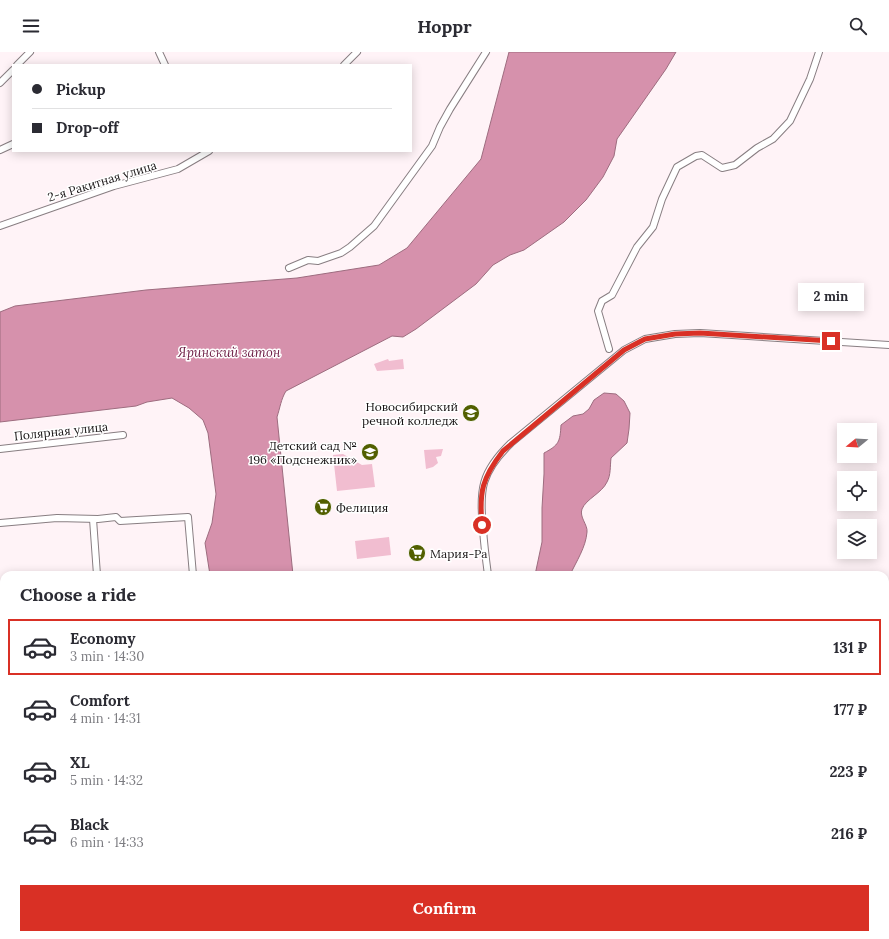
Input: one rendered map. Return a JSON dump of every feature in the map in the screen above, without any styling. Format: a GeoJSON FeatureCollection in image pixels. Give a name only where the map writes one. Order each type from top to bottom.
{"type":"FeatureCollection","features":[{"type":"Feature","properties":{"kind":"street"},"geometry":{"type":"LineString","coordinates":[[18,64],[30,52]]}},
{"type":"Feature","properties":{"kind":"street"},"geometry":{"type":"LineString","coordinates":[[159,52],[165,64]]}},
{"type":"Feature","properties":{"kind":"street"},"geometry":{"type":"LineString","coordinates":[[345,64],[357,52]]}},
{"type":"Feature","properties":{"kind":"street"},"geometry":{"type":"LineString","coordinates":[[289,268],[308,260],[318,261],[341,253],[374,226],[432,146],[450,109],[486,52]]}},
{"type":"Feature","properties":{"kind":"street"},"geometry":{"type":"LineString","coordinates":[[609,350],[598,311],[602,301],[612,294],[637,247],[653,227],[662,199],[677,167],[696,156],[702,155],[722,168],[735,165],[751,152],[773,139],[790,121],[810,79],[819,52]]}},
{"type":"Feature","properties":{"kind":"street"},"geometry":{"type":"LineString","coordinates":[[0,83],[12,71]]}},
{"type":"Feature","properties":{"kind":"street"},"geometry":{"type":"LineString","coordinates":[[0,150],[12,144]]}},
{"type":"Feature","properties":{"kind":"street","name":"2-я Ракитная улица"},"geometry":{"type":"LineString","coordinates":[[0,226],[114,186],[178,170],[207,152]]}},
{"type":"Feature","properties":{"kind":"street"},"geometry":{"type":"LineString","coordinates":[[488,571],[480,505],[481,491],[490,468],[511,443],[624,350],[645,339],[675,334],[700,333],[889,345]]}},
{"type":"Feature","properties":{"kind":"street","name":"Полярная улица"},"geometry":{"type":"LineString","coordinates":[[0,449],[124,435]]}},
{"type":"Feature","properties":{"kind":"street"},"geometry":{"type":"LineString","coordinates":[[0,523],[56,518],[116,517],[120,521],[188,517],[192,571]]}},
{"type":"Feature","properties":{"kind":"street"},"geometry":{"type":"LineString","coordinates":[[93,518],[96,571]]}},
{"type":"Feature","properties":{"kind":"shaded area"},"geometry":{"type":"Polygon","coordinates":[[[388,359],[389,361],[403,359],[404,369],[377,371],[374,364],[388,359]]]}},
{"type":"Feature","properties":{"kind":"shaded area"},"geometry":{"type":"Polygon","coordinates":[[[443,449],[441,456],[436,457],[438,463],[433,467],[426,469],[424,450],[443,449]]]}},
{"type":"Feature","properties":{"kind":"shaded area"},"geometry":{"type":"Polygon","coordinates":[[[343,454],[362,465],[372,464],[375,487],[337,491],[333,455],[343,454]]]}},
{"type":"Feature","properties":{"kind":"shaded area"},"geometry":{"type":"Polygon","coordinates":[[[389,537],[391,555],[357,559],[355,541],[389,537]]]}},
{"type":"Feature","properties":{"kind":"water","name":"Яринский затон"},"geometry":{"type":"Polygon","coordinates":[[[509,52],[676,52],[666,69],[617,139],[614,156],[603,177],[586,200],[564,222],[524,250],[510,255],[493,265],[476,284],[403,337],[392,336],[286,391],[277,417],[293,571],[209,571],[205,543],[212,523],[216,494],[208,433],[203,420],[189,408],[172,398],[147,402],[136,406],[0,422],[0,312],[15,306],[146,290],[297,278],[379,265],[407,248],[481,159],[509,52]]]}},
{"type":"Feature","properties":{"kind":"water"},"geometry":{"type":"Polygon","coordinates":[[[604,393],[616,394],[624,401],[630,413],[627,443],[611,458],[609,476],[605,486],[584,505],[582,509],[581,512],[587,529],[586,538],[583,549],[572,571],[536,571],[542,542],[544,453],[553,448],[558,442],[561,425],[573,416],[583,414],[589,409],[594,400],[604,393]]]}},
{"type":"Feature","properties":{"kind":"place","name":"Новосибирский речной колледж"},"geometry":{"type":"Point","coordinates":[471,413]}},
{"type":"Feature","properties":{"kind":"place","name":"Детский сад № 196 «Подснежник»"},"geometry":{"type":"Point","coordinates":[370,452]}},
{"type":"Feature","properties":{"kind":"place","name":"Фелиция"},"geometry":{"type":"Point","coordinates":[323,507]}},
{"type":"Feature","properties":{"kind":"place","name":"Мария-Ра"},"geometry":{"type":"Point","coordinates":[417,553]}},
{"type":"Feature","properties":{"kind":"route"},"geometry":{"type":"LineString","coordinates":[[482,525],[480,505],[481,491],[490,468],[503,451],[624,350],[645,339],[675,334],[700,333],[831,341]]}}]}
